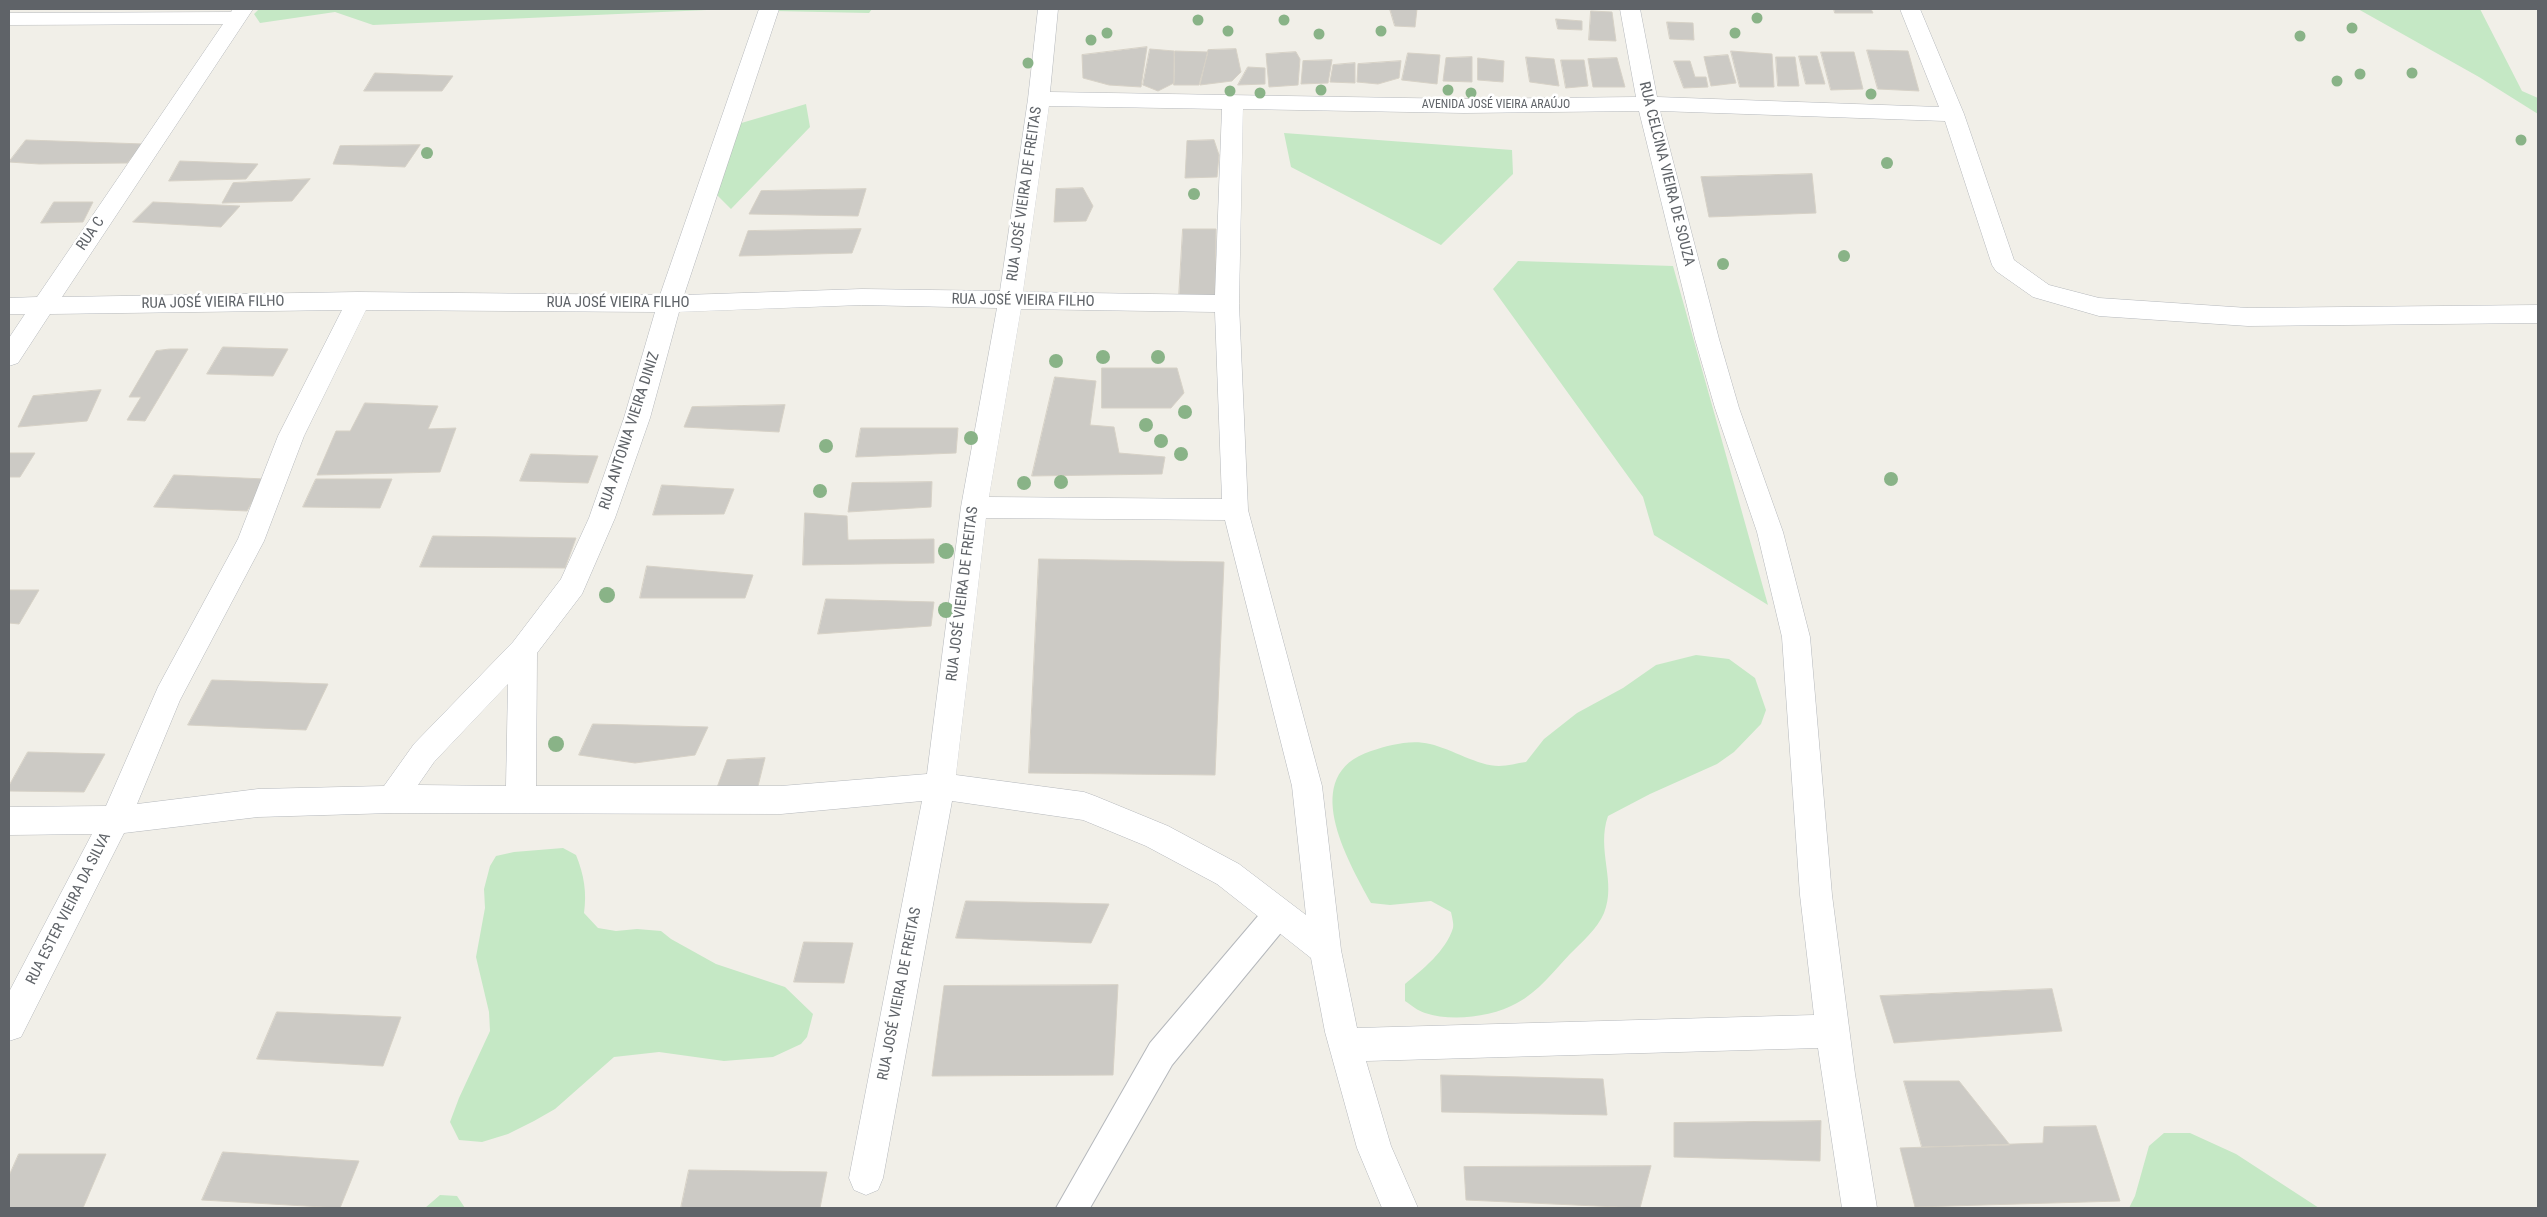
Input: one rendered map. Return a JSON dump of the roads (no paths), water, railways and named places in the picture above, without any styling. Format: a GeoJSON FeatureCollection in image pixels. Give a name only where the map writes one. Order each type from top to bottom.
{"type":"FeatureCollection","features":[{"type":"Feature","properties":{"kind":"street","name":"RUA ANTONIA VIEIRA DINIZ"},"geometry":{"type":"LineString","coordinates":[[392,799],[424,753],[523,650],[572,586],[602,518],[637,418],[669,304],[770,9]]}},
{"type":"Feature","properties":{"kind":"street","name":"RUA JOSÉ VIEIRA DE FREITAS"},"geometry":{"type":"LineString","coordinates":[[866,1178],[940,786],[974,507],[1010,301],[1039,99],[1048,9]]}},
{"type":"Feature","properties":{"kind":"street","name":"RUA CELCINA VIEIRA DE SOUZA"},"geometry":{"type":"LineString","coordinates":[[1630,9],[1648,104],[1707,339],[1727,408],[1770,532],[1796,637],[1816,895],[1833,1031],[1860,1208]]}},
{"type":"Feature","properties":{"kind":"street"},"geometry":{"type":"LineString","coordinates":[[1910,9],[1953,114],[2004,265],[2041,290],[2100,307],[2248,317],[2538,314]]}},
{"type":"Feature","properties":{"kind":"street"},"geometry":{"type":"LineString","coordinates":[[9,19],[240,13]]}},
{"type":"Feature","properties":{"kind":"street","name":"RUA C"},"geometry":{"type":"LineString","coordinates":[[9,357],[240,13]]}},
{"type":"Feature","properties":{"kind":"street","name":"AVENIDA JOSÉ VIEIRA ARAÚJO"},"geometry":{"type":"LineString","coordinates":[[1039,99],[1464,106],[1648,104],[1953,114]]}},
{"type":"Feature","properties":{"kind":"street"},"geometry":{"type":"LineString","coordinates":[[1233,101],[1227,304],[1235,510],[1307,786],[1325,950],[1345,1045],[1374,1148],[1400,1208]]}},
{"type":"Feature","properties":{"kind":"street","name":"RUA JOSÉ VIEIRA FILHO"},"geometry":{"type":"LineString","coordinates":[[9,306],[358,301],[669,304],[862,297],[1227,304]]}},
{"type":"Feature","properties":{"kind":"street","name":"RUA ESTER VIEIRA DA SILVA"},"geometry":{"type":"LineString","coordinates":[[9,1025],[115,820],[168,696],[251,541],[291,436],[358,301]]}},
{"type":"Feature","properties":{"kind":"street"},"geometry":{"type":"LineString","coordinates":[[974,507],[1235,510]]}},
{"type":"Feature","properties":{"kind":"street"},"geometry":{"type":"LineString","coordinates":[[521,799],[523,650]]}},
{"type":"Feature","properties":{"kind":"street"},"geometry":{"type":"LineString","coordinates":[[9,821],[115,820],[258,803],[392,799],[781,800],[940,786],[1084,806],[1157,836],[1228,874],[1325,950]]}},
{"type":"Feature","properties":{"kind":"street"},"geometry":{"type":"LineString","coordinates":[[1345,1045],[1833,1031]]}},
{"type":"Feature","properties":{"kind":"lane"},"geometry":{"type":"LineString","coordinates":[[1072,1208],[1161,1054],[1279,913]]}}]}
